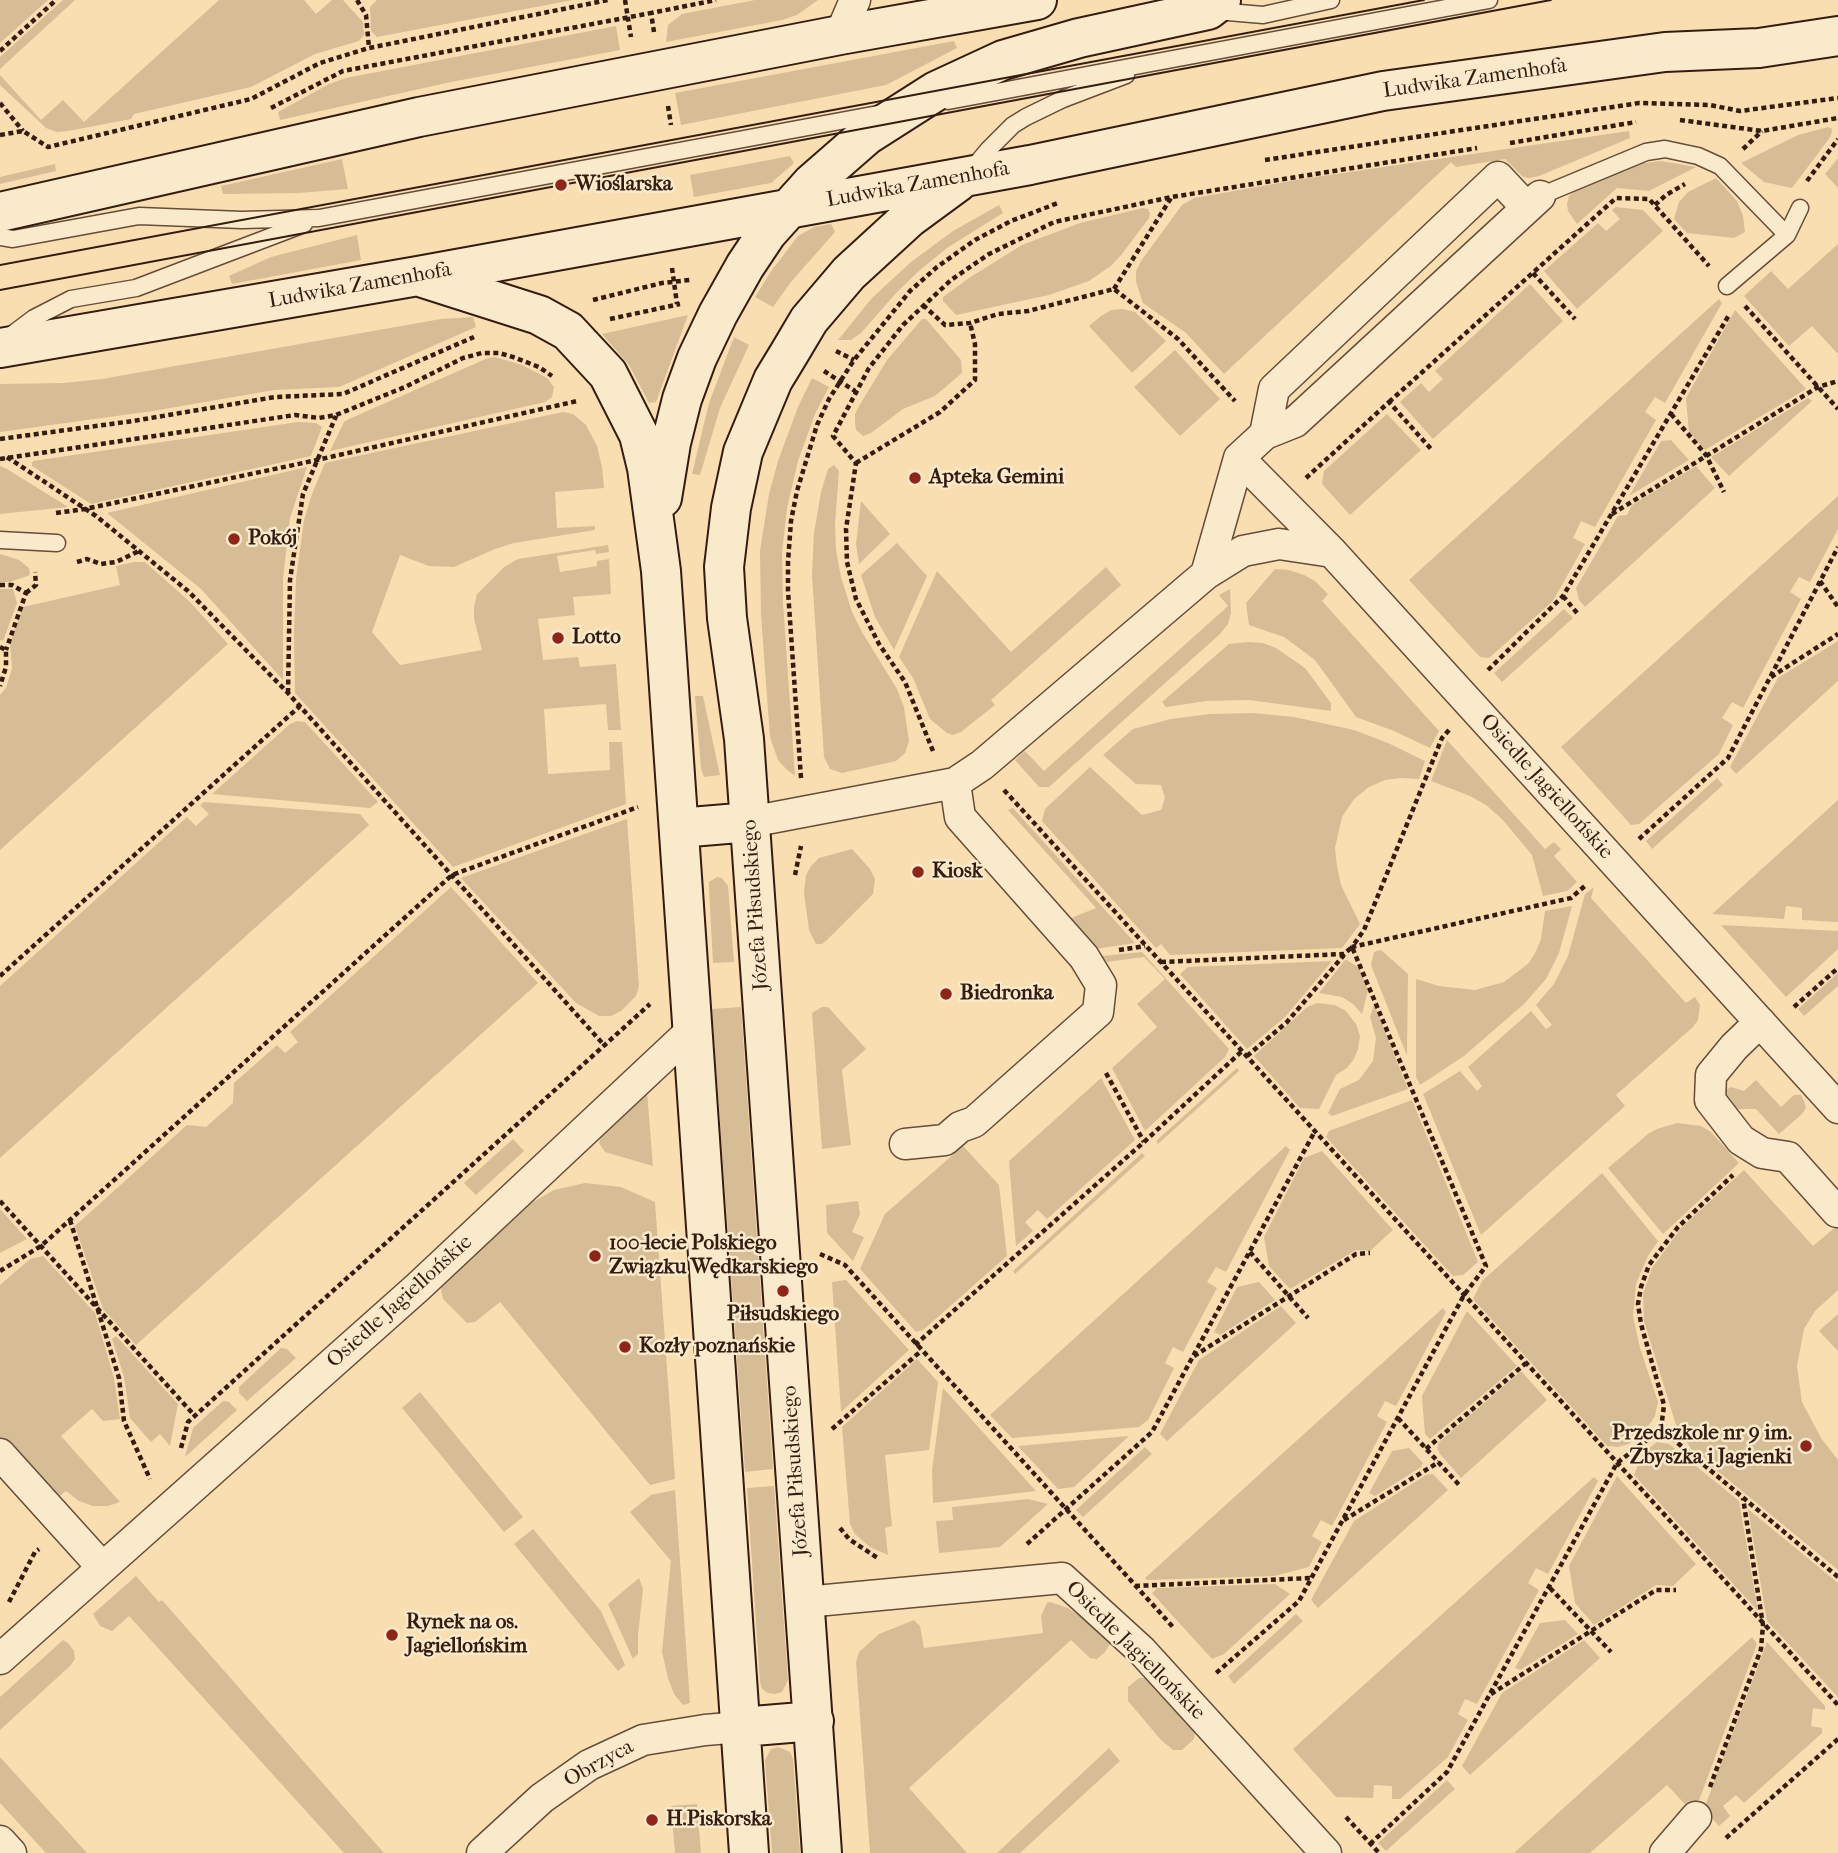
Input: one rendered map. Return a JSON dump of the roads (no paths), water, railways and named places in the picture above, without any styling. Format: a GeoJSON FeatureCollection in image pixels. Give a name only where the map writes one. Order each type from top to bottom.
{"type":"FeatureCollection","features":[{"type":"Feature","properties":{"kind":"street"},"geometry":{"type":"LineString","coordinates":[[840,35],[855,0]]}},
{"type":"Feature","properties":{"kind":"street"},"geometry":{"type":"LineString","coordinates":[[0,212],[144,177],[419,117],[840,35],[1037,0]]}},
{"type":"Feature","properties":{"kind":"street"},"geometry":{"type":"LineString","coordinates":[[657,531],[671,443],[682,399],[697,358],[718,313],[745,266],[788,208],[812,183],[866,135],[936,91],[1003,60],[1079,38],[1214,5]]}},
{"type":"Feature","properties":{"kind":"street","name":"Ludwika Zamenhofa"},"geometry":{"type":"LineString","coordinates":[[0,346],[418,276],[966,176],[1383,91],[1665,52],[1759,48],[1838,36]]}},
{"type":"Feature","properties":{"kind":"street","name":"Józefa Piłsudskiego"},"geometry":{"type":"LineString","coordinates":[[822,1853],[744,739],[727,618],[724,567],[731,508],[743,452],[773,380],[809,320],[849,273],[909,218],[966,176]]}},
{"type":"Feature","properties":{"kind":"street"},"geometry":{"type":"LineString","coordinates":[[1206,574],[1239,458],[1265,434],[1295,422],[1533,202],[1498,177],[1274,389],[1265,434]]}},
{"type":"Feature","properties":{"kind":"street"},"geometry":{"type":"LineString","coordinates":[[418,276],[539,315],[568,331],[608,374],[639,435],[648,468],[657,531],[679,828],[750,1853]]}},
{"type":"Feature","properties":{"kind":"street","name":"Osiedle Jagiellońskie"},"geometry":{"type":"LineString","coordinates":[[1239,458],[1332,552],[1838,1108]]}},
{"type":"Feature","properties":{"kind":"street"},"geometry":{"type":"LineString","coordinates":[[679,828],[750,822],[955,783],[982,765],[1206,574],[1243,551],[1279,544],[1332,552]]}},
{"type":"Feature","properties":{"kind":"street"},"geometry":{"type":"LineString","coordinates":[[905,1144],[945,1140],[960,1127],[974,1122],[1098,1012],[1101,985],[1084,957],[960,817],[955,783]]}},
{"type":"Feature","properties":{"kind":"street"},"geometry":{"type":"LineString","coordinates":[[1760,1022],[1734,1046],[1711,1075],[1710,1100],[1741,1140],[1762,1153],[1788,1157],[1837,1212]]}},
{"type":"Feature","properties":{"kind":"street","name":"Osiedle Jagiellońskie"},"geometry":{"type":"LineString","coordinates":[[0,1659],[418,1287],[692,1030]]}},
{"type":"Feature","properties":{"kind":"street"},"geometry":{"type":"LineString","coordinates":[[0,1454],[102,1567]]}},
{"type":"Feature","properties":{"kind":"street","name":"Osiedle Jagiellońskie"},"geometry":{"type":"LineString","coordinates":[[805,1602],[1062,1578],[1142,1651],[1326,1853]]}},
{"type":"Feature","properties":{"kind":"street"},"geometry":{"type":"LineString","coordinates":[[741,1727],[814,1721]]}},
{"type":"Feature","properties":{"kind":"street","name":"Obrzyca"},"geometry":{"type":"LineString","coordinates":[[482,1853],[542,1798],[589,1765],[643,1740],[741,1727]]}},
{"type":"Feature","properties":{"kind":"street"},"geometry":{"type":"LineString","coordinates":[[1665,1853],[1696,1817]]}},
{"type":"Feature","properties":{"kind":"street"},"geometry":{"type":"LineString","coordinates":[[0,1841],[11,1853]]}},
{"type":"Feature","properties":{"kind":"lane"},"geometry":{"type":"LineString","coordinates":[[1214,5],[1263,15],[1331,0]]}},
{"type":"Feature","properties":{"kind":"lane"},"geometry":{"type":"LineString","coordinates":[[0,237],[13,239],[139,216],[242,220],[319,218],[1489,0]]}},
{"type":"Feature","properties":{"kind":"lane"},"geometry":{"type":"LineString","coordinates":[[966,176],[1013,125],[1026,117],[1063,99],[1156,62]]}},
{"type":"Feature","properties":{"kind":"lane"},"geometry":{"type":"LineString","coordinates":[[1533,202],[1646,152],[1665,149],[1698,156],[1720,166],[1787,234]]}},
{"type":"Feature","properties":{"kind":"lane"},"geometry":{"type":"LineString","coordinates":[[1727,286],[1787,234],[1800,208]]}},
{"type":"Feature","properties":{"kind":"lane"},"geometry":{"type":"LineString","coordinates":[[0,346],[34,318],[71,299],[136,288],[319,218]]}},
{"type":"Feature","properties":{"kind":"lane"},"geometry":{"type":"LineString","coordinates":[[0,540],[57,543]]}},
{"type":"Feature","properties":{"kind":"tram line"},"geometry":{"type":"LineString","coordinates":[[0,265],[1424,0]]}},
{"type":"Feature","properties":{"kind":"tram line"},"geometry":{"type":"LineString","coordinates":[[0,290],[1551,0]]}},
{"type":"Feature","properties":{"kind":"place","name":"Wioślarska"},"geometry":{"type":"Point","coordinates":[561,185]}},
{"type":"Feature","properties":{"kind":"place","name":"Apteka Gemini"},"geometry":{"type":"Point","coordinates":[915,478]}},
{"type":"Feature","properties":{"kind":"place","name":"Pokój"},"geometry":{"type":"Point","coordinates":[234,539]}},
{"type":"Feature","properties":{"kind":"place","name":"Lotto"},"geometry":{"type":"Point","coordinates":[558,638]}},
{"type":"Feature","properties":{"kind":"place","name":"Kiosk"},"geometry":{"type":"Point","coordinates":[918,872]}},
{"type":"Feature","properties":{"kind":"place","name":"Biedronka"},"geometry":{"type":"Point","coordinates":[946,994]}},
{"type":"Feature","properties":{"kind":"place","name":"100-lecie Polskiego Związku Wędkarskiego"},"geometry":{"type":"Point","coordinates":[595,1256]}},
{"type":"Feature","properties":{"kind":"place","name":"Piłsudskiego"},"geometry":{"type":"Point","coordinates":[783,1291]}},
{"type":"Feature","properties":{"kind":"place","name":"Kozły poznańskie"},"geometry":{"type":"Point","coordinates":[625,1347]}},
{"type":"Feature","properties":{"kind":"place","name":"Przedszkole nr 9 im. Zbyszka i Jagienki"},"geometry":{"type":"Point","coordinates":[1806,1446]}},
{"type":"Feature","properties":{"kind":"place","name":"Rynek na os. Jagiellońskim"},"geometry":{"type":"Point","coordinates":[392,1635]}},
{"type":"Feature","properties":{"kind":"place","name":"H.Piskorska"},"geometry":{"type":"Point","coordinates":[652,1820]}}]}
